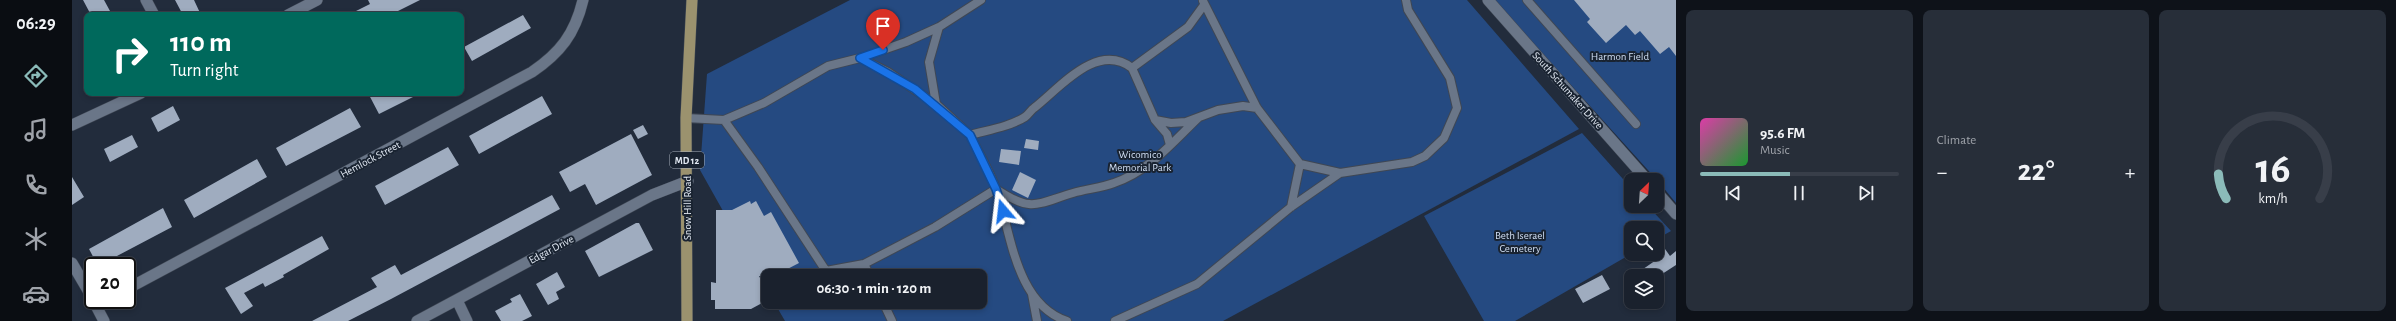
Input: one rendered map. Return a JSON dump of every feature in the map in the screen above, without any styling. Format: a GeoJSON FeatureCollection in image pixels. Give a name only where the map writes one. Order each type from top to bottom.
{"type":"FeatureCollection","features":[{"type":"Feature","properties":{"kind":"main road","name":"Snow Hill Road"},"geometry":{"type":"LineString","coordinates":[[687,321],[688,181],[686,118],[692,0]]}},
{"type":"Feature","properties":{"kind":"street"},"geometry":{"type":"LineString","coordinates":[[146,0],[152,12]]}},
{"type":"Feature","properties":{"kind":"street"},"geometry":{"type":"LineString","coordinates":[[296,5],[316,0]]}},
{"type":"Feature","properties":{"kind":"street","name":"Hemlock Street"},"geometry":{"type":"LineString","coordinates":[[136,284],[532,72],[553,57],[563,45],[573,30],[583,0]]}},
{"type":"Feature","properties":{"kind":"street","name":"South Schumaker Drive"},"geometry":{"type":"LineString","coordinates":[[1488,0],[1641,173]]}},
{"type":"Feature","properties":{"kind":"street"},"geometry":{"type":"LineString","coordinates":[[72,125],[135,96]]}},
{"type":"Feature","properties":{"kind":"street","name":"Edgar Drive"},"geometry":{"type":"LineString","coordinates":[[417,321],[652,195],[688,181]]}},
{"type":"Feature","properties":{"kind":"street"},"geometry":{"type":"LineString","coordinates":[[1664,200],[1676,214]]}},
{"type":"Feature","properties":{"kind":"street"},"geometry":{"type":"LineString","coordinates":[[72,263],[84,284]]}},
{"type":"Feature","properties":{"kind":"street"},"geometry":{"type":"LineString","coordinates":[[457,300],[467,321]]}},
{"type":"Feature","properties":{"kind":"street"},"geometry":{"type":"LineString","coordinates":[[98,309],[104,321]]}},
{"type":"Feature","properties":{"kind":"lane"},"geometry":{"type":"LineString","coordinates":[[686,118],[724,120],[764,103],[828,66],[860,58],[906,42],[939,27],[981,0]]}},
{"type":"Feature","properties":{"kind":"lane"},"geometry":{"type":"LineString","coordinates":[[1203,3],[1257,108],[1300,164],[1340,173],[1412,162],[1425,156],[1444,138],[1457,108],[1450,78],[1408,10],[1406,0]]}},
{"type":"Feature","properties":{"kind":"lane"},"geometry":{"type":"LineString","coordinates":[[1527,0],[1636,124]]}},
{"type":"Feature","properties":{"kind":"lane"},"geometry":{"type":"LineString","coordinates":[[1132,68],[1188,27],[1203,3]]}},
{"type":"Feature","properties":{"kind":"lane"},"geometry":{"type":"LineString","coordinates":[[936,104],[929,62],[939,27]]}},
{"type":"Feature","properties":{"kind":"lane"},"geometry":{"type":"LineString","coordinates":[[860,58],[888,72],[936,104],[970,135],[996,189],[1012,251],[1032,294],[1037,321]]}},
{"type":"Feature","properties":{"kind":"lane"},"geometry":{"type":"LineString","coordinates":[[970,135],[1003,126],[1026,116],[1054,90],[1087,66],[1108,60],[1123,61],[1132,68],[1154,120],[1167,134],[1170,145]]}},
{"type":"Feature","properties":{"kind":"lane"},"geometry":{"type":"LineString","coordinates":[[1154,120],[1171,123],[1186,122],[1218,110],[1243,106],[1257,108]]}},
{"type":"Feature","properties":{"kind":"lane"},"geometry":{"type":"LineString","coordinates":[[996,189],[1010,199],[1024,204],[1049,202],[1074,193],[1114,184],[1134,175],[1170,145],[1198,118]]}},
{"type":"Feature","properties":{"kind":"lane"},"geometry":{"type":"LineString","coordinates":[[724,120],[758,167],[826,271],[864,264],[935,227],[996,189]]}},
{"type":"Feature","properties":{"kind":"lane"},"geometry":{"type":"LineString","coordinates":[[1291,207],[1300,164]]}},
{"type":"Feature","properties":{"kind":"lane"},"geometry":{"type":"LineString","coordinates":[[1115,321],[1197,284],[1291,207],[1340,173]]}},
{"type":"Feature","properties":{"kind":"lane"},"geometry":{"type":"LineString","coordinates":[[864,264],[866,269]]}},
{"type":"Feature","properties":{"kind":"lane"},"geometry":{"type":"LineString","coordinates":[[1032,294],[1046,309],[1067,321]]}},
{"type":"Feature","properties":{"kind":"lane"},"geometry":{"type":"LineString","coordinates":[[886,309],[892,321]]}},
{"type":"Feature","properties":{"kind":"green space","name":"Wicomico Memorial Park"},"geometry":{"type":"Polygon","coordinates":[[[850,0],[1467,0],[1579,129],[1223,321],[785,321],[778,309],[987,309],[987,269],[761,269],[761,279],[700,170],[707,74],[850,0]]]}},
{"type":"Feature","properties":{"kind":"green space","name":"Harmon Field"},"geometry":{"type":"Polygon","coordinates":[[[1494,0],[1676,0],[1676,203],[1664,188],[1664,173],[1651,173],[1494,0]]]}},
{"type":"Feature","properties":{"kind":"green space","name":"Beth Iserael Cemetery"},"geometry":{"type":"Polygon","coordinates":[[[1582,133],[1624,180],[1624,213],[1654,213],[1662,221],[1624,221],[1624,258],[1515,321],[1484,321],[1424,216],[1582,133]]]}},
{"type":"Feature","properties":{"kind":"green space","name":"Beth Iserael Cemetery"},"geometry":{"type":"Polygon","coordinates":[[[1664,223],[1671,231],[1664,235],[1664,223]]]}},
{"type":"Feature","properties":{"kind":"building"},"geometry":{"type":"Polygon","coordinates":[[[83,0],[104,0],[110,11],[108,12],[89,12],[83,0]]]}},
{"type":"Feature","properties":{"kind":"building"},"geometry":{"type":"Polygon","coordinates":[[[175,0],[194,0],[200,12],[181,12],[175,0]]]}},
{"type":"Feature","properties":{"kind":"building"},"geometry":{"type":"Polygon","coordinates":[[[368,0],[420,0],[398,12],[354,12],[370,4],[368,0]]]}},
{"type":"Feature","properties":{"kind":"building"},"geometry":{"type":"Polygon","coordinates":[[[1574,0],[1676,0],[1676,56],[1669,47],[1660,54],[1640,31],[1635,35],[1626,25],[1606,43],[1587,22],[1590,19],[1574,0]]]}},
{"type":"Feature","properties":{"kind":"building"},"geometry":{"type":"Polygon","coordinates":[[[523,15],[531,28],[472,61],[464,47],[523,15]]]}},
{"type":"Feature","properties":{"kind":"building"},"geometry":{"type":"Polygon","coordinates":[[[370,96],[415,96],[379,114],[370,96]]]}},
{"type":"Feature","properties":{"kind":"building"},"geometry":{"type":"Polygon","coordinates":[[[542,96],[552,114],[479,154],[469,136],[542,96]]]}},
{"type":"Feature","properties":{"kind":"building"},"geometry":{"type":"Polygon","coordinates":[[[173,106],[180,120],[158,132],[151,118],[173,106]]]}},
{"type":"Feature","properties":{"kind":"building"},"geometry":{"type":"Polygon","coordinates":[[[350,108],[361,127],[286,166],[276,148],[350,108]]]}},
{"type":"Feature","properties":{"kind":"building"},"geometry":{"type":"Polygon","coordinates":[[[643,125],[648,134],[638,139],[633,130],[643,125]]]}},
{"type":"Feature","properties":{"kind":"building"},"geometry":{"type":"Polygon","coordinates":[[[631,134],[652,175],[596,205],[585,184],[570,192],[559,172],[631,134]]]}},
{"type":"Feature","properties":{"kind":"building"},"geometry":{"type":"Polygon","coordinates":[[[132,135],[138,147],[110,162],[104,149],[132,135]]]}},
{"type":"Feature","properties":{"kind":"building"},"geometry":{"type":"Polygon","coordinates":[[[1026,139],[1039,141],[1038,150],[1024,148],[1026,139]]]}},
{"type":"Feature","properties":{"kind":"building"},"geometry":{"type":"Polygon","coordinates":[[[448,147],[459,165],[385,205],[375,186],[448,147]]]}},
{"type":"Feature","properties":{"kind":"building"},"geometry":{"type":"Polygon","coordinates":[[[1001,149],[1021,151],[1019,165],[999,162],[1001,149]]]}},
{"type":"Feature","properties":{"kind":"building"},"geometry":{"type":"Polygon","coordinates":[[[257,159],[267,177],[194,218],[184,200],[257,159]]]}},
{"type":"Feature","properties":{"kind":"building"},"geometry":{"type":"Polygon","coordinates":[[[1020,172],[1036,180],[1028,198],[1012,190],[1020,172]]]}},
{"type":"Feature","properties":{"kind":"building"},"geometry":{"type":"Polygon","coordinates":[[[72,177],[84,197],[72,205],[72,177]]]}},
{"type":"Feature","properties":{"kind":"building"},"geometry":{"type":"Polygon","coordinates":[[[552,195],[560,209],[391,299],[348,321],[312,321],[377,287],[371,278],[395,265],[401,275],[552,195]]]}},
{"type":"Feature","properties":{"kind":"building"},"geometry":{"type":"Polygon","coordinates":[[[750,201],[751,204],[756,201],[764,216],[771,212],[799,263],[787,269],[761,269],[761,276],[759,276],[761,280],[761,304],[751,309],[715,309],[715,300],[711,300],[711,282],[716,283],[716,210],[732,210],[750,201]]]}},
{"type":"Feature","properties":{"kind":"building"},"geometry":{"type":"Polygon","coordinates":[[[163,208],[172,227],[115,257],[93,257],[89,249],[163,208]]]}},
{"type":"Feature","properties":{"kind":"building"},"geometry":{"type":"Polygon","coordinates":[[[636,223],[639,223],[653,250],[599,277],[585,251],[636,223]]]}},
{"type":"Feature","properties":{"kind":"building"},"geometry":{"type":"Polygon","coordinates":[[[322,236],[329,249],[265,287],[263,283],[244,293],[253,306],[241,314],[225,288],[322,236]]]}},
{"type":"Feature","properties":{"kind":"building"},"geometry":{"type":"Polygon","coordinates":[[[1665,249],[1670,256],[1676,251],[1676,265],[1664,273],[1664,269],[1643,269],[1655,261],[1664,261],[1665,249]]]}},
{"type":"Feature","properties":{"kind":"building"},"geometry":{"type":"Polygon","coordinates":[[[557,272],[565,287],[556,292],[559,299],[548,305],[536,284],[557,272]]]}},
{"type":"Feature","properties":{"kind":"building"},"geometry":{"type":"Polygon","coordinates":[[[1602,275],[1610,289],[1583,303],[1575,289],[1602,275]]]}},
{"type":"Feature","properties":{"kind":"building"},"geometry":{"type":"Polygon","coordinates":[[[520,294],[532,316],[522,321],[501,321],[495,311],[512,302],[510,299],[520,294]]]}},
{"type":"Feature","properties":{"kind":"route"},"geometry":{"type":"LineString","coordinates":[[883,50],[860,58],[888,72],[915,89],[936,104],[970,135],[996,189],[1003,211]]}}]}
